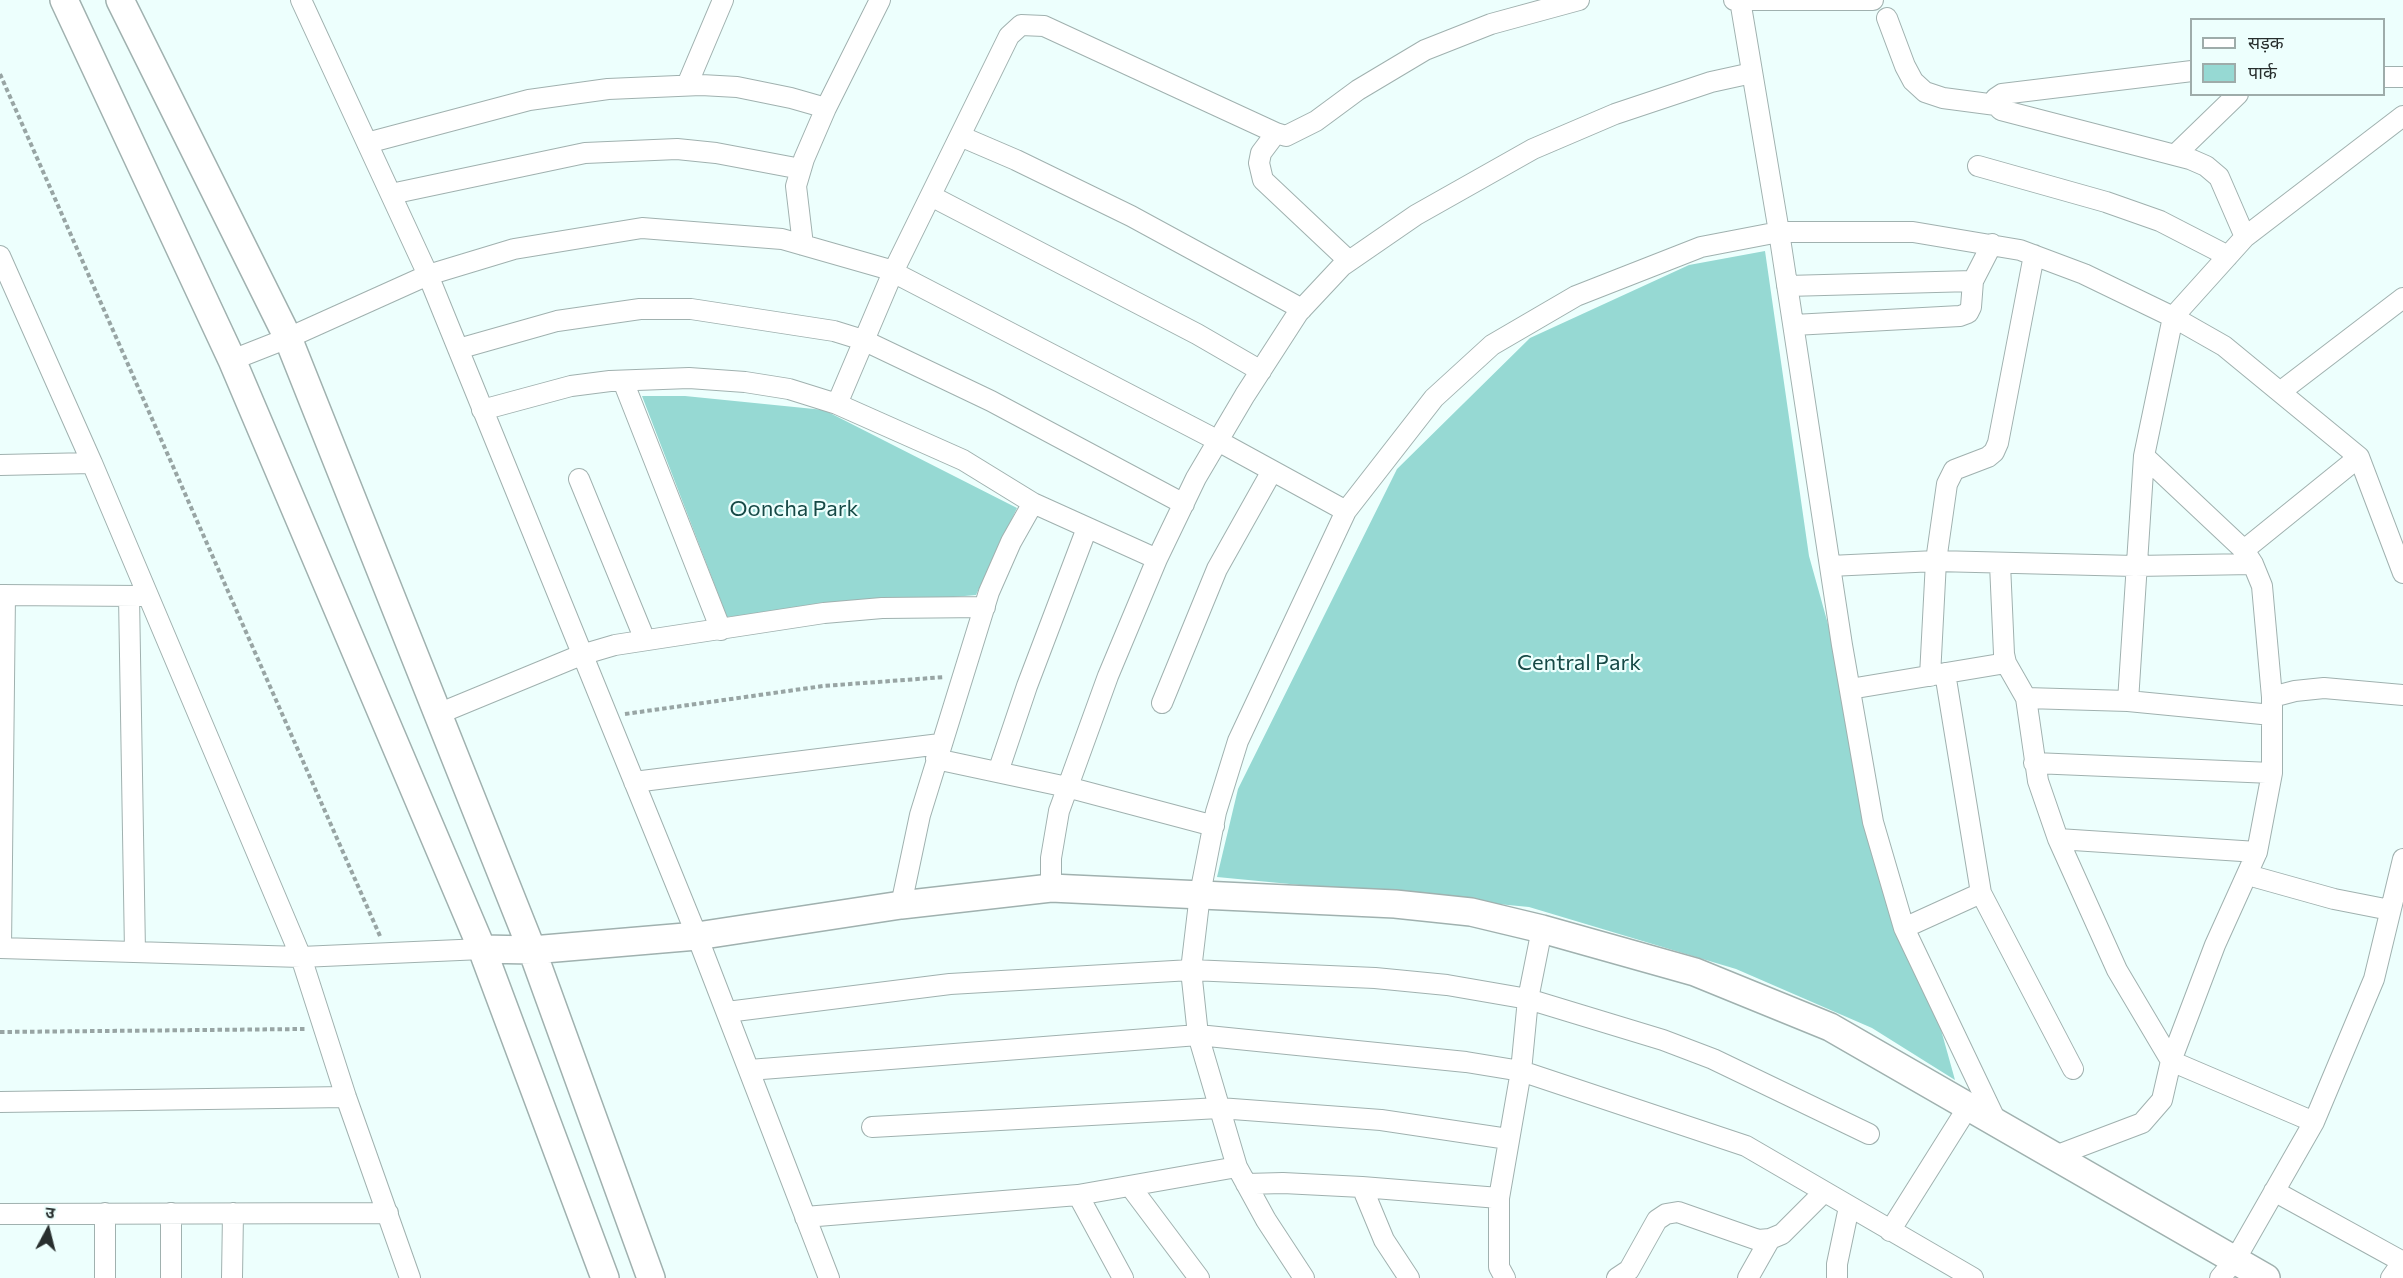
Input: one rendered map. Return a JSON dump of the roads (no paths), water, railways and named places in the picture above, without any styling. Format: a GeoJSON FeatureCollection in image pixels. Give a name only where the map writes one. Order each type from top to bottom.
{"type":"FeatureCollection","features":[{"type":"Feature","properties":{"kind":"street"},"geometry":{"type":"LineString","coordinates":[[64,0],[232,360],[482,949],[605,1278]]}},
{"type":"Feature","properties":{"kind":"street"},"geometry":{"type":"LineString","coordinates":[[120,0],[288,338],[532,950],[651,1278]]}},
{"type":"Feature","properties":{"kind":"street"},"geometry":{"type":"LineString","coordinates":[[302,0],[428,275],[697,936],[829,1278]]}},
{"type":"Feature","properties":{"kind":"street"},"geometry":{"type":"LineString","coordinates":[[687,85],[723,0]]}},
{"type":"Feature","properties":{"kind":"street"},"geometry":{"type":"LineString","coordinates":[[802,245],[796,186],[801,169],[826,108],[880,0]]}},
{"type":"Feature","properties":{"kind":"street"},"geometry":{"type":"LineString","coordinates":[[837,404],[893,272],[1009,36],[1021,25],[1044,26],[1286,136],[1316,121],[1358,90],[1425,50],[1491,24],[1579,0]]}},
{"type":"Feature","properties":{"kind":"street"},"geometry":{"type":"LineString","coordinates":[[1734,0],[1873,0]]}},
{"type":"Feature","properties":{"kind":"street"},"geometry":{"type":"LineString","coordinates":[[1740,0],[1873,822],[1904,928],[1998,1125]]}},
{"type":"Feature","properties":{"kind":"street"},"geometry":{"type":"LineString","coordinates":[[1887,18],[1905,66],[1913,81],[1925,92],[1943,98],[1995,105],[2001,110],[2175,155],[2206,166],[2219,177],[2245,237]]}},
{"type":"Feature","properties":{"kind":"street"},"geometry":{"type":"LineString","coordinates":[[1995,105],[1996,98],[2002,94],[2190,71]]}},
{"type":"Feature","properties":{"kind":"street"},"geometry":{"type":"LineString","coordinates":[[1051,888],[1051,858],[1059,811],[1133,613],[1184,504],[1218,441],[1261,370],[1302,309],[1349,261],[1416,215],[1533,149],[1615,114],[1712,82],[1752,72]]}},
{"type":"Feature","properties":{"kind":"street"},"geometry":{"type":"LineString","coordinates":[[2385,77],[2403,77]]}},
{"type":"Feature","properties":{"kind":"street"},"geometry":{"type":"LineString","coordinates":[[367,143],[529,100],[608,89],[687,85],[737,87],[792,98],[826,108]]}},
{"type":"Feature","properties":{"kind":"street"},"geometry":{"type":"LineString","coordinates":[[2175,155],[2236,96]]}},
{"type":"Feature","properties":{"kind":"street"},"geometry":{"type":"LineString","coordinates":[[2128,701],[2135,566],[2144,456],[2173,317],[2245,237],[2403,116]]}},
{"type":"Feature","properties":{"kind":"street"},"geometry":{"type":"LineString","coordinates":[[1276,133],[1261,153],[1259,163],[1263,180],[1349,261]]}},
{"type":"Feature","properties":{"kind":"street"},"geometry":{"type":"LineString","coordinates":[[960,136],[1016,160],[1131,216],[1302,309]]}},
{"type":"Feature","properties":{"kind":"street"},"geometry":{"type":"LineString","coordinates":[[391,194],[585,153],[677,149],[716,153],[801,169]]}},
{"type":"Feature","properties":{"kind":"street"},"geometry":{"type":"LineString","coordinates":[[1978,166],[2106,202],[2160,221],[2228,256]]}},
{"type":"Feature","properties":{"kind":"street"},"geometry":{"type":"LineString","coordinates":[[931,196],[1197,334],[1261,370]]}},
{"type":"Feature","properties":{"kind":"street"},"geometry":{"type":"LineString","coordinates":[[232,360],[288,338],[428,275],[514,249],[642,228],[782,239],[893,272],[1218,441],[1346,511]]}},
{"type":"Feature","properties":{"kind":"street"},"geometry":{"type":"LineString","coordinates":[[1304,1278],[1266,1220],[1242,1176],[1198,1035],[1191,970],[1200,894],[1214,826],[1238,741],[1346,511],[1434,398],[1492,345],[1576,296],[1701,247],[1779,232],[1913,232],[2020,250],[2084,274],[2173,317],[2224,346],[2359,457],[2403,573]]}},
{"type":"Feature","properties":{"kind":"street"},"geometry":{"type":"LineString","coordinates":[[1794,326],[1960,316],[1968,313],[1971,307],[1973,281],[1992,244]]}},
{"type":"Feature","properties":{"kind":"street"},"geometry":{"type":"LineString","coordinates":[[2034,255],[1998,443],[1994,452],[1988,457],[1954,470],[1950,476],[1936,561],[1937,675],[1981,893],[2073,1069]]}},
{"type":"Feature","properties":{"kind":"street"},"geometry":{"type":"LineString","coordinates":[[0,256],[92,463],[138,596],[301,957],[346,1097],[410,1278]]}},
{"type":"Feature","properties":{"kind":"street"},"geometry":{"type":"LineString","coordinates":[[1787,286],[1973,281]]}},
{"type":"Feature","properties":{"kind":"street"},"geometry":{"type":"LineString","coordinates":[[2280,392],[2403,298]]}},
{"type":"Feature","properties":{"kind":"street"},"geometry":{"type":"LineString","coordinates":[[458,349],[557,321],[640,309],[691,309],[834,331],[863,340],[991,401],[1184,504]]}},
{"type":"Feature","properties":{"kind":"street"},"geometry":{"type":"LineString","coordinates":[[482,410],[571,386],[623,381],[689,378],[745,382],[789,389],[837,404],[963,460],[1033,503],[1157,559]]}},
{"type":"Feature","properties":{"kind":"street"},"geometry":{"type":"LineString","coordinates":[[623,381],[721,630]]}},
{"type":"Feature","properties":{"kind":"street"},"geometry":{"type":"LineString","coordinates":[[2055,1156],[2142,1123],[2162,1100],[2171,1061],[2215,945],[2257,852],[2272,773],[2272,706],[2264,597],[2248,557],[2144,456]]}},
{"type":"Feature","properties":{"kind":"street"},"geometry":{"type":"LineString","coordinates":[[1830,566],[1936,561],[2135,566],[2248,557],[2359,457]]}},
{"type":"Feature","properties":{"kind":"street"},"geometry":{"type":"LineString","coordinates":[[0,465],[92,463]]}},
{"type":"Feature","properties":{"kind":"street"},"geometry":{"type":"LineString","coordinates":[[1162,703],[1217,569],[1272,471]]}},
{"type":"Feature","properties":{"kind":"street"},"geometry":{"type":"LineString","coordinates":[[579,479],[645,640]]}},
{"type":"Feature","properties":{"kind":"street"},"geometry":{"type":"LineString","coordinates":[[901,905],[920,815],[989,592],[1011,542],[1033,503]]}},
{"type":"Feature","properties":{"kind":"street"},"geometry":{"type":"LineString","coordinates":[[998,772],[1027,686],[1087,528]]}},
{"type":"Feature","properties":{"kind":"street"},"geometry":{"type":"LineString","coordinates":[[2000,564],[2004,654],[2006,663],[2026,698],[2034,764],[2058,839],[2117,970],[2171,1061],[2314,1122]]}},
{"type":"Feature","properties":{"kind":"street"},"geometry":{"type":"LineString","coordinates":[[138,596],[3,595],[0,948],[301,957],[482,949],[532,950],[697,936],[901,905],[1051,888],[1406,905],[1471,912],[1542,929],[1695,972],[1830,1027],[2055,1156],[2228,1269],[2266,1278]]}},
{"type":"Feature","properties":{"kind":"street"},"geometry":{"type":"LineString","coordinates":[[135,952],[138,596]]}},
{"type":"Feature","properties":{"kind":"street"},"geometry":{"type":"LineString","coordinates":[[438,714],[581,654],[645,640],[824,613],[882,608],[985,607]]}},
{"type":"Feature","properties":{"kind":"street"},"geometry":{"type":"LineString","coordinates":[[1850,689],[2006,663]]}},
{"type":"Feature","properties":{"kind":"street"},"geometry":{"type":"LineString","coordinates":[[2026,698],[2272,706],[2295,691],[2324,688],[2403,695]]}},
{"type":"Feature","properties":{"kind":"street"},"geometry":{"type":"LineString","coordinates":[[634,782],[938,752],[998,772],[1067,787],[1214,826]]}},
{"type":"Feature","properties":{"kind":"street"},"geometry":{"type":"LineString","coordinates":[[2034,764],[2272,773]]}},
{"type":"Feature","properties":{"kind":"street"},"geometry":{"type":"LineString","coordinates":[[2058,839],[2257,852]]}},
{"type":"Feature","properties":{"kind":"street"},"geometry":{"type":"LineString","coordinates":[[2228,1269],[2314,1122],[2374,979],[2403,859]]}},
{"type":"Feature","properties":{"kind":"street"},"geometry":{"type":"LineString","coordinates":[[2248,875],[2334,899],[2390,910]]}},
{"type":"Feature","properties":{"kind":"street"},"geometry":{"type":"LineString","coordinates":[[1904,928],[1981,893]]}},
{"type":"Feature","properties":{"kind":"street"},"geometry":{"type":"LineString","coordinates":[[1505,1278],[1499,1267],[1499,1198],[1521,1071],[1528,999],[1542,929]]}},
{"type":"Feature","properties":{"kind":"street"},"geometry":{"type":"LineString","coordinates":[[727,1012],[950,984],[1191,970],[1375,978],[1447,985],[1528,999],[1663,1040],[1713,1059],[1869,1134]]}},
{"type":"Feature","properties":{"kind":"street"},"geometry":{"type":"LineString","coordinates":[[749,1070],[1198,1035],[1466,1062],[1521,1071],[1746,1146],[1973,1278]]}},
{"type":"Feature","properties":{"kind":"street"},"geometry":{"type":"LineString","coordinates":[[0,1102],[346,1097]]}},
{"type":"Feature","properties":{"kind":"street"},"geometry":{"type":"LineString","coordinates":[[1890,1231],[1968,1107]]}},
{"type":"Feature","properties":{"kind":"street"},"geometry":{"type":"LineString","coordinates":[[872,1127],[1219,1108],[1381,1120],[1508,1139]]}},
{"type":"Feature","properties":{"kind":"street"},"geometry":{"type":"LineString","coordinates":[[806,1217],[1077,1195],[1130,1186],[1242,1176],[1283,1183],[1499,1198]]}},
{"type":"Feature","properties":{"kind":"street"},"geometry":{"type":"LineString","coordinates":[[1130,1186],[1199,1278]]}},
{"type":"Feature","properties":{"kind":"street"},"geometry":{"type":"LineString","coordinates":[[1362,1187],[1384,1240],[1409,1278]]}},
{"type":"Feature","properties":{"kind":"street"},"geometry":{"type":"LineString","coordinates":[[2274,1191],[2403,1261],[2391,1278]]}},
{"type":"Feature","properties":{"kind":"street"},"geometry":{"type":"LineString","coordinates":[[1630,1275],[1657,1220],[1671,1212],[1678,1212],[1758,1240],[1770,1239],[1782,1234],[1824,1192]]}},
{"type":"Feature","properties":{"kind":"street"},"geometry":{"type":"LineString","coordinates":[[1077,1195],[1123,1278]]}},
{"type":"Feature","properties":{"kind":"street"},"geometry":{"type":"LineString","coordinates":[[1837,1278],[1837,1264],[1849,1207]]}},
{"type":"Feature","properties":{"kind":"street"},"geometry":{"type":"LineString","coordinates":[[105,1213],[105,1278]]}},
{"type":"Feature","properties":{"kind":"street"},"geometry":{"type":"LineString","coordinates":[[171,1213],[171,1278]]}},
{"type":"Feature","properties":{"kind":"street"},"geometry":{"type":"LineString","coordinates":[[232,1278],[233,1213]]}},
{"type":"Feature","properties":{"kind":"street"},"geometry":{"type":"LineString","coordinates":[[0,1214],[388,1213]]}},
{"type":"Feature","properties":{"kind":"street"},"geometry":{"type":"LineString","coordinates":[[1748,1278],[1770,1239]]}},
{"type":"Feature","properties":{"kind":"park label","name":"Ooncha Park"},"geometry":{"type":"Point","coordinates":[794,509]}},
{"type":"Feature","properties":{"kind":"park label","name":"Central Park"},"geometry":{"type":"Point","coordinates":[1579,663]}}]}
